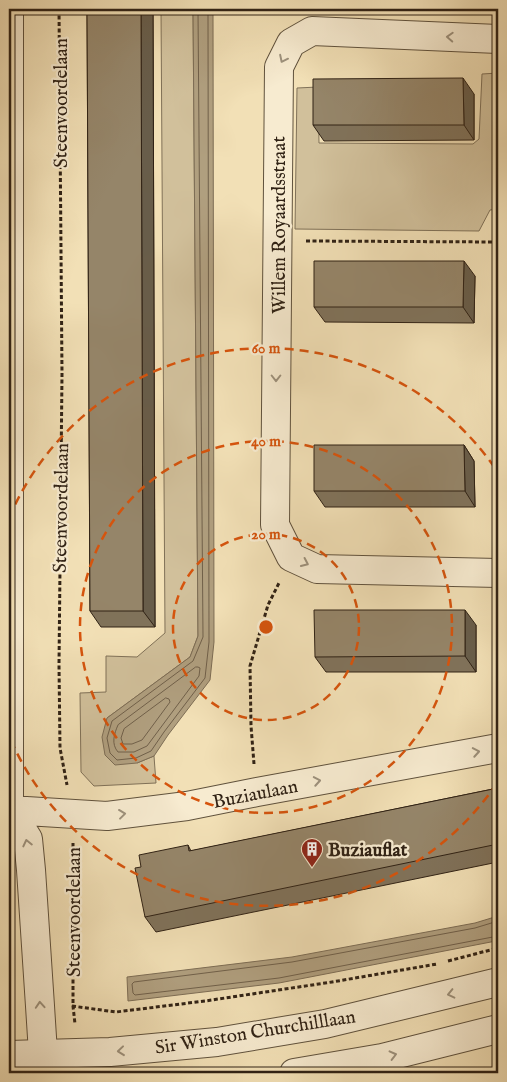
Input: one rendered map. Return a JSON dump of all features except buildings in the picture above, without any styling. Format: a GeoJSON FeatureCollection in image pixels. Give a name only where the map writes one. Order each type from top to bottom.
{"type":"FeatureCollection","features":[{"type":"Feature","properties":{"kind":"street"},"geometry":{"type":"LineString","coordinates":[[9,9],[9,811]]}},
{"type":"Feature","properties":{"kind":"street","name":"Willem Royaardsstraat"},"geometry":{"type":"LineString","coordinates":[[291,557],[275,525],[279,67],[291,43],[312,31],[498,39]]}},
{"type":"Feature","properties":{"kind":"street"},"geometry":{"type":"LineString","coordinates":[[291,557],[317,569],[498,573]]}},
{"type":"Feature","properties":{"kind":"street","name":"Buziaulaan"},"geometry":{"type":"LineString","coordinates":[[9,811],[107,816],[187,806],[498,748]]}},
{"type":"Feature","properties":{"kind":"street","name":"Steenvoordelaan"},"geometry":{"type":"LineString","coordinates":[[9,811],[28,839],[43,1063]]}},
{"type":"Feature","properties":{"kind":"street","name":"Sir Winston Churchilllaan"},"geometry":{"type":"LineString","coordinates":[[9,1055],[43,1063],[110,1052],[217,1042],[325,1024],[498,982]]}},
{"type":"Feature","properties":{"kind":"street"},"geometry":{"type":"LineString","coordinates":[[294,1073],[382,1058],[498,1029]]}},
{"type":"Feature","properties":{"kind":"path","name":"Steenvoordelaan"},"geometry":{"type":"LineString","coordinates":[[59,9],[62,374],[60,748],[73,814],[74,1006]]}},
{"type":"Feature","properties":{"kind":"path"},"geometry":{"type":"LineString","coordinates":[[278,241],[498,242]]}},
{"type":"Feature","properties":{"kind":"path"},"geometry":{"type":"LineString","coordinates":[[257,792],[251,726],[250,666],[268,605],[291,557]]}},
{"type":"Feature","properties":{"kind":"path"},"geometry":{"type":"LineString","coordinates":[[447,961],[498,948]]}},
{"type":"Feature","properties":{"kind":"path","name":"Sir Winston Churchilllaan"},"geometry":{"type":"LineString","coordinates":[[74,1006],[116,1012],[322,984],[438,964]]}},
{"type":"Feature","properties":{"kind":"shaded area"},"geometry":{"type":"Polygon","coordinates":[[[161,9],[193,9],[198,636],[190,657],[107,718],[137,763],[154,756],[156,783],[94,786],[81,772],[80,693],[106,692],[106,656],[137,657],[165,633],[161,9]]]}},
{"type":"Feature","properties":{"kind":"shaded area"},"geometry":{"type":"Polygon","coordinates":[[[498,73],[498,209],[490,210],[479,231],[295,229],[297,88],[318,87],[319,143],[473,144],[479,139],[482,74],[498,73]]]}},
{"type":"Feature","properties":{"kind":"water"},"geometry":{"type":"Polygon","coordinates":[[[193,9],[213,9],[214,642],[210,680],[154,756],[137,763],[115,765],[105,755],[102,737],[107,718],[190,657],[198,636],[193,9]]]}},
{"type":"Feature","properties":{"kind":"water"},"geometry":{"type":"Polygon","coordinates":[[[498,916],[498,940],[496,941],[279,983],[128,1001],[127,977],[292,957],[475,923],[498,916]]]}},
{"type":"Feature","properties":{"kind":"tram line"},"geometry":{"type":"LineString","coordinates":[[477,1073],[498,1066]]}},
{"type":"Feature","properties":{"kind":"place","name":"Buziauflat"},"geometry":{"type":"Point","coordinates":[312,868]}}]}
